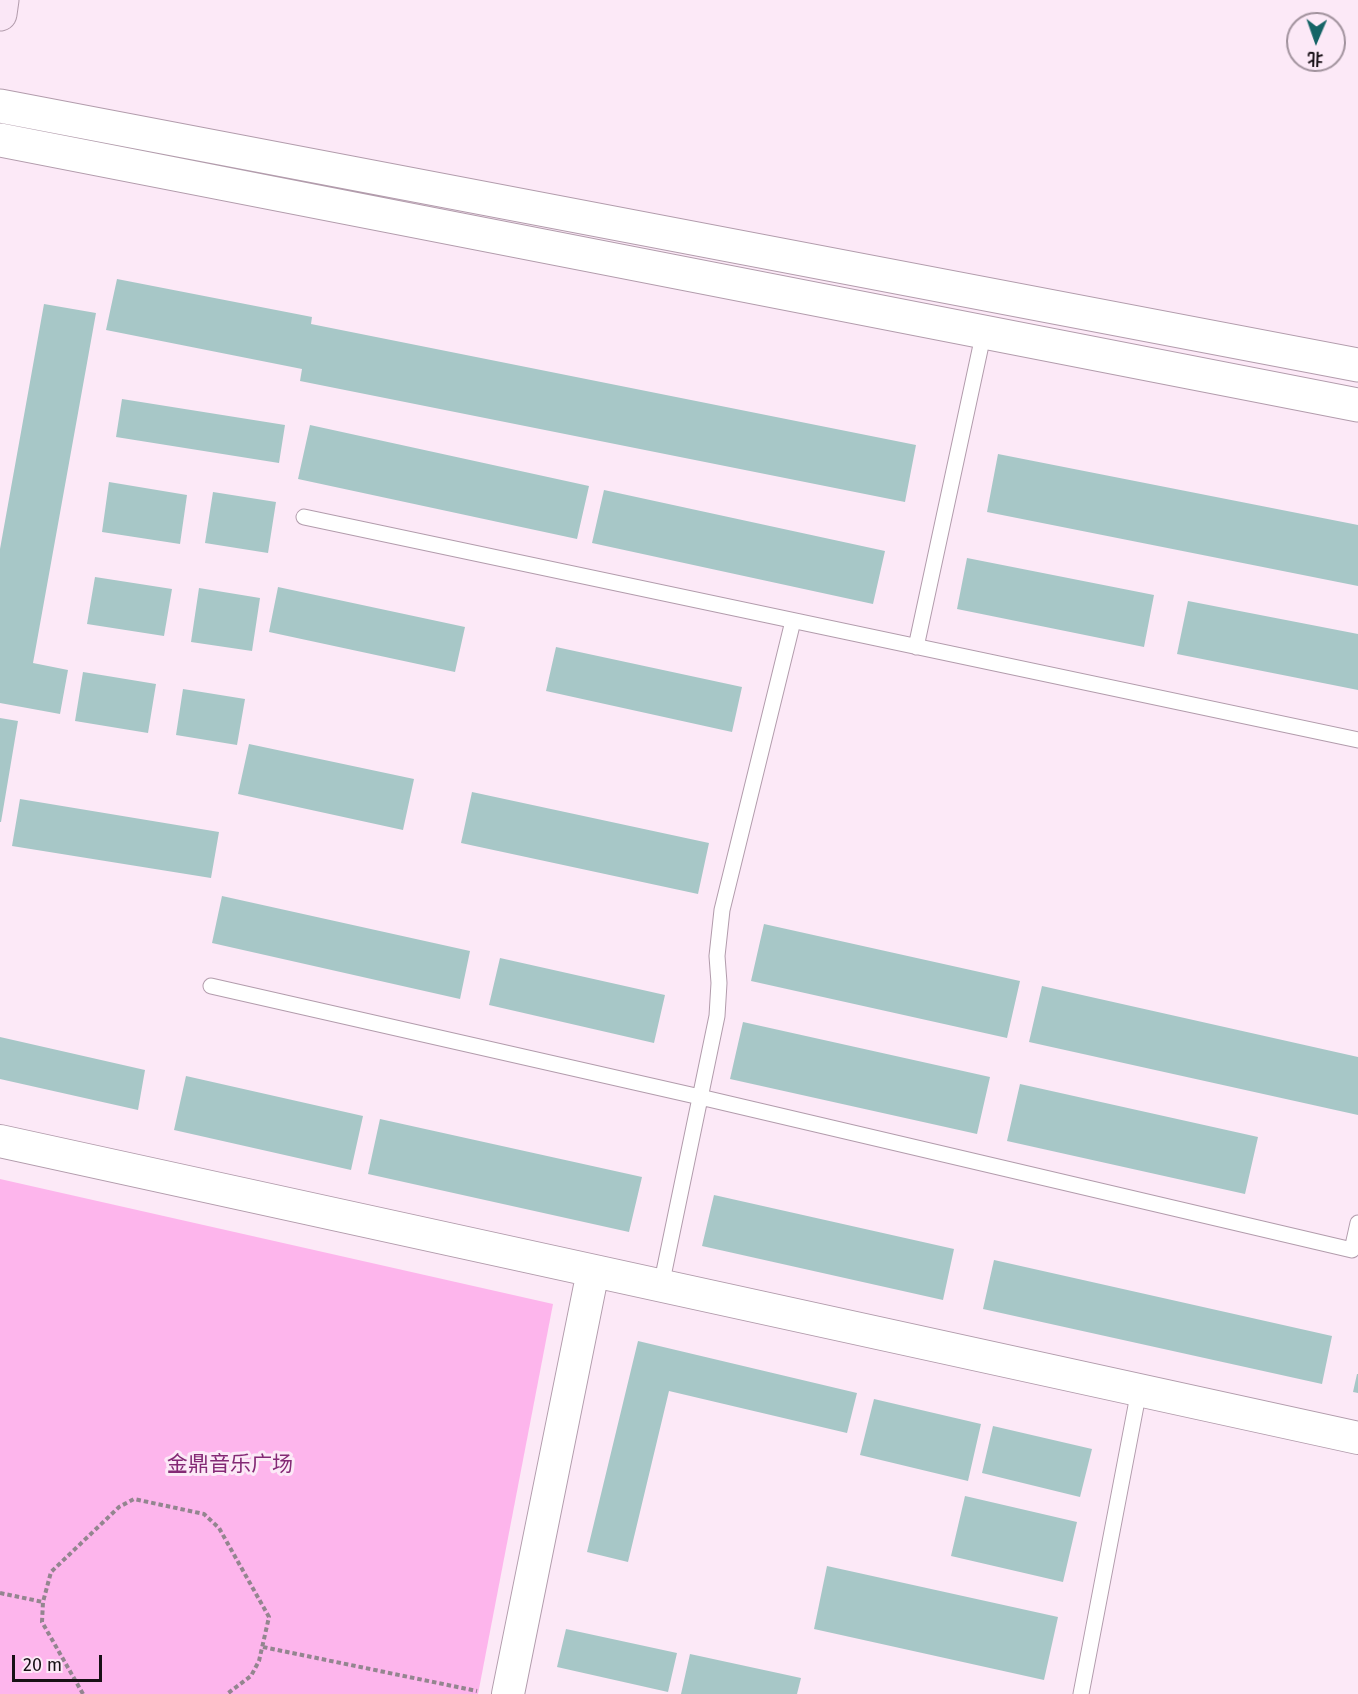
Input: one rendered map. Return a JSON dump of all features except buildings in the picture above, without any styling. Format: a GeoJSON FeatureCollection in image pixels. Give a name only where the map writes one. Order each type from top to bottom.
{"type":"FeatureCollection","features":[{"type":"Feature","properties":{"kind":"main road"},"geometry":{"type":"LineString","coordinates":[[0,14],[2,0]]}},
{"type":"Feature","properties":{"kind":"street"},"geometry":{"type":"LineString","coordinates":[[0,106],[1358,365]]}},
{"type":"Feature","properties":{"kind":"street"},"geometry":{"type":"LineString","coordinates":[[0,140],[1358,405]]}},
{"type":"Feature","properties":{"kind":"street"},"geometry":{"type":"LineString","coordinates":[[0,1141],[1358,1438]]}},
{"type":"Feature","properties":{"kind":"street"},"geometry":{"type":"LineString","coordinates":[[494,1693],[594,1271]]}},
{"type":"Feature","properties":{"kind":"lane"},"geometry":{"type":"LineString","coordinates":[[916,647],[984,332]]}},
{"type":"Feature","properties":{"kind":"lane"},"geometry":{"type":"LineString","coordinates":[[304,518],[1358,740]]}},
{"type":"Feature","properties":{"kind":"lane"},"geometry":{"type":"LineString","coordinates":[[661,1286],[717,1016],[719,983],[717,956],[722,910],[794,621]]}},
{"type":"Feature","properties":{"kind":"lane"},"geometry":{"type":"LineString","coordinates":[[211,986],[700,1097],[1352,1250],[1358,1222]]}},
{"type":"Feature","properties":{"kind":"lane"},"geometry":{"type":"LineString","coordinates":[[1081,1694],[1139,1390]]}},
{"type":"Feature","properties":{"kind":"path"},"geometry":{"type":"LineString","coordinates":[[83,1694],[42,1622],[43,1602],[51,1572],[119,1507],[134,1498],[204,1514],[219,1528],[269,1617],[263,1647],[251,1676],[227,1694]]}},
{"type":"Feature","properties":{"kind":"path"},"geometry":{"type":"LineString","coordinates":[[0,1593],[43,1602]]}},
{"type":"Feature","properties":{"kind":"path"},"geometry":{"type":"LineString","coordinates":[[263,1647],[494,1693]]}},
{"type":"Feature","properties":{"kind":"green space","name":"金鼎音乐广场"},"geometry":{"type":"Polygon","coordinates":[[[0,1179],[553,1304],[478,1694],[0,1694],[0,1179]]]}}]}
